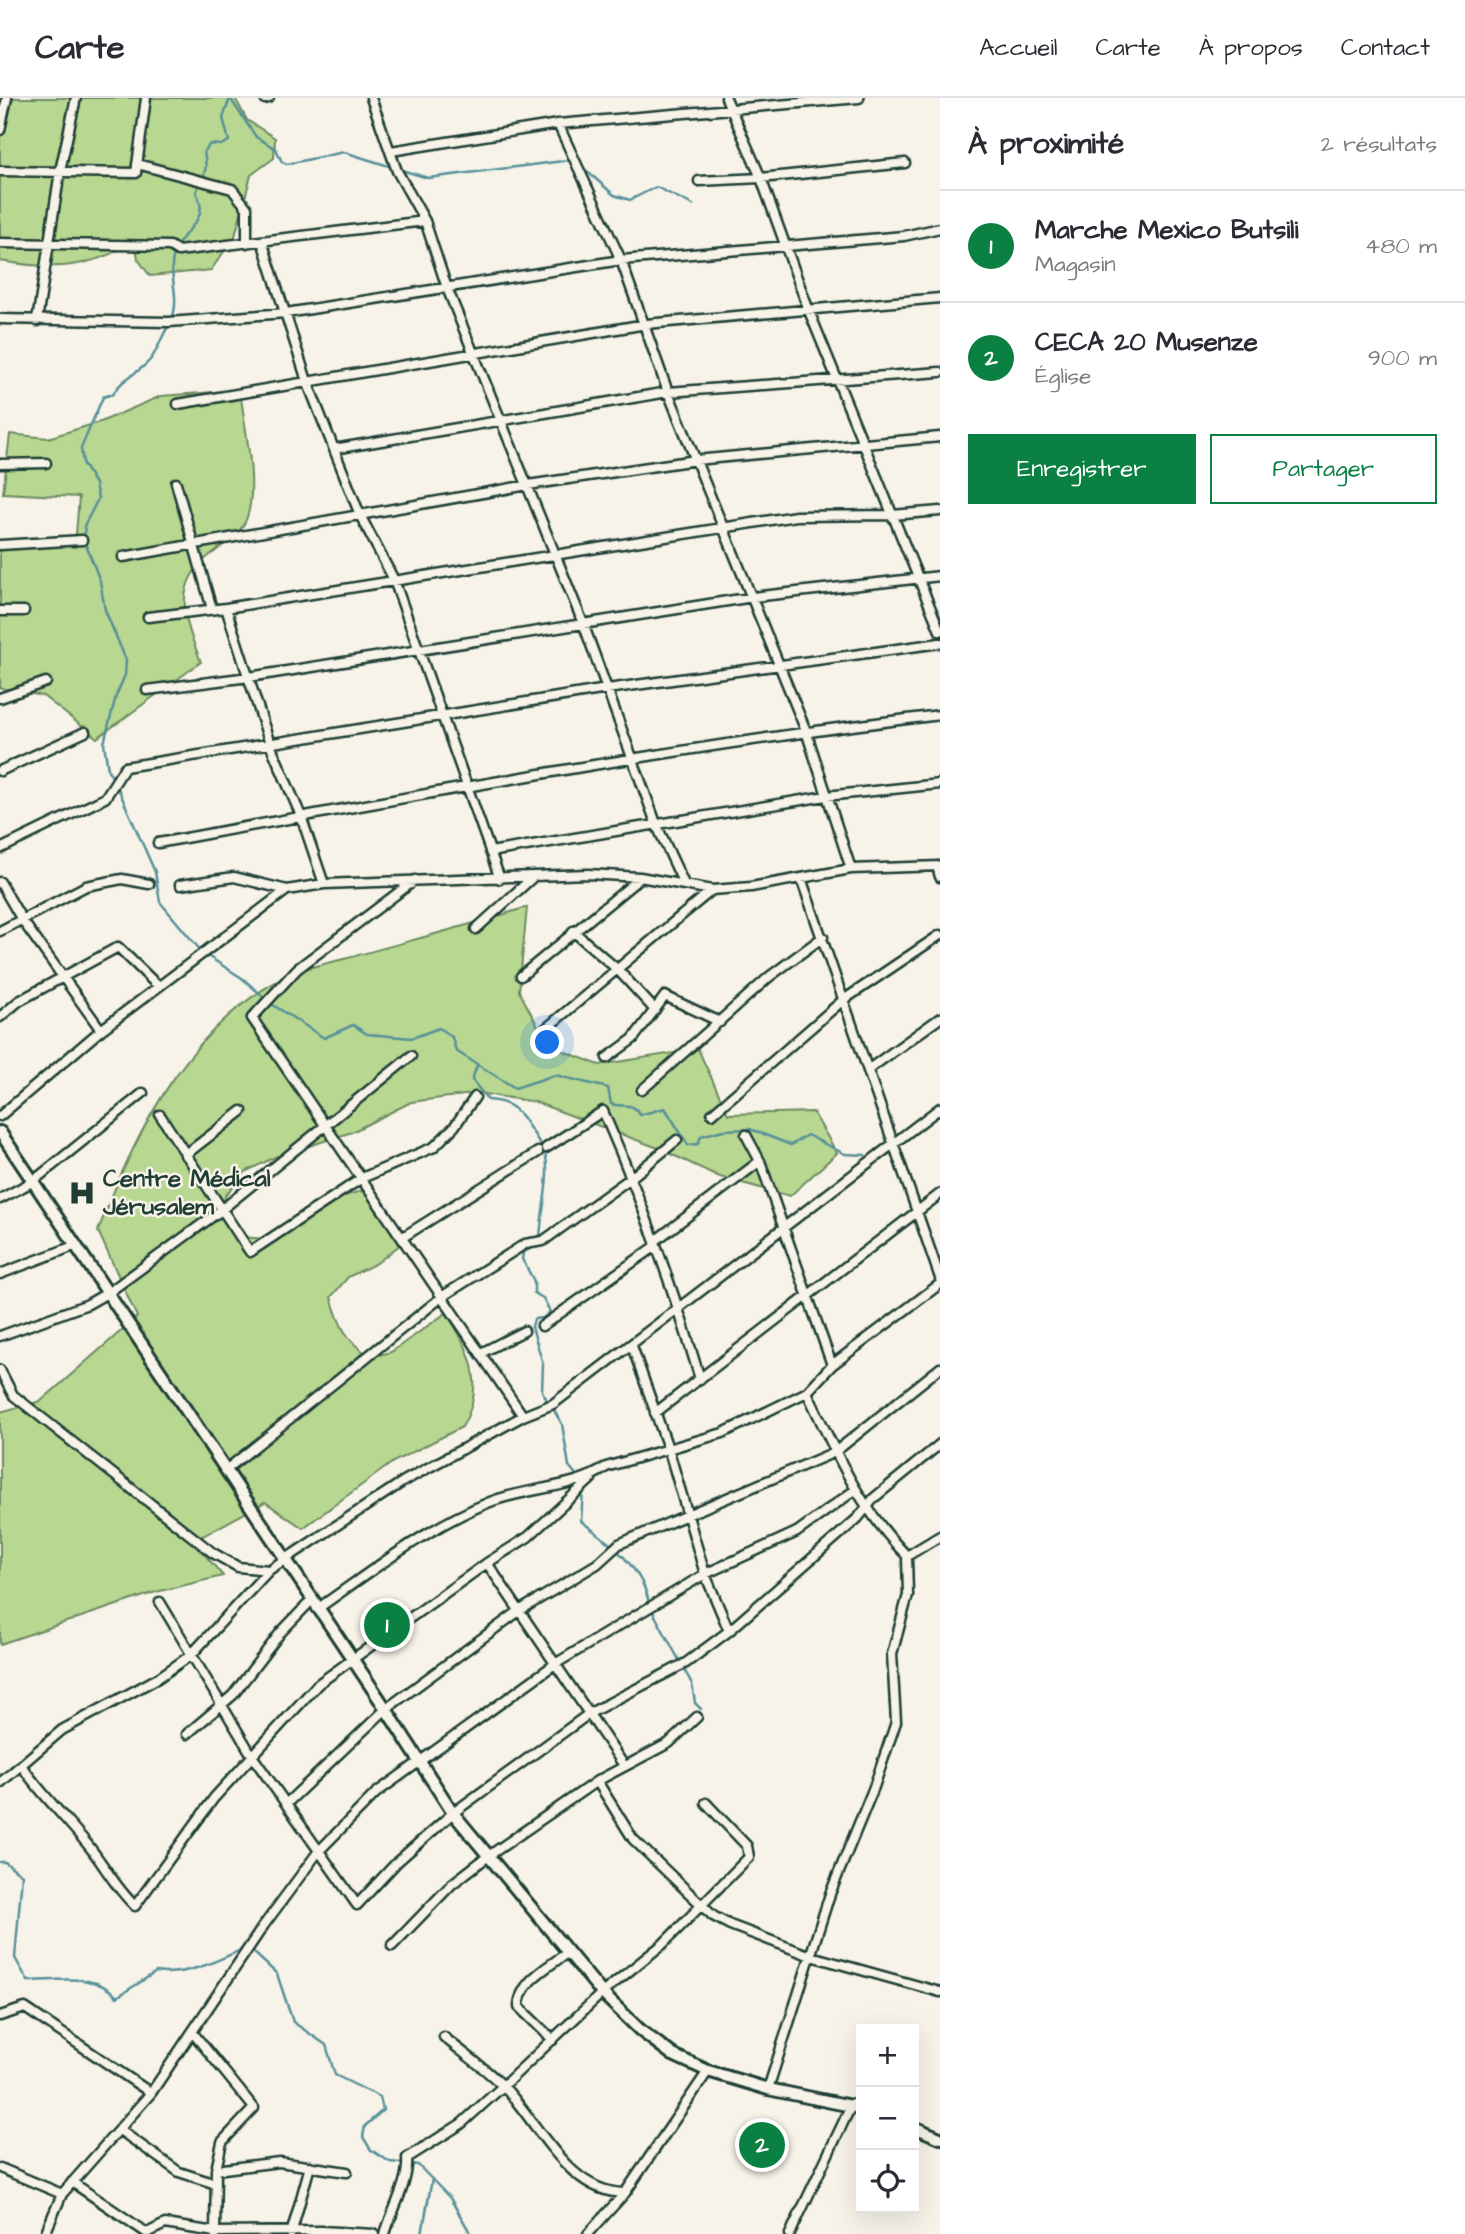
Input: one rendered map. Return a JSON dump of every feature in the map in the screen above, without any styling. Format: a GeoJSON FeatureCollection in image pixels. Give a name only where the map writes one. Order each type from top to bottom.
{"type":"FeatureCollection","features":[{"type":"Feature","properties":{"kind":"street"},"geometry":{"type":"LineString","coordinates":[[0,130],[7,98]]}},
{"type":"Feature","properties":{"kind":"street"},"geometry":{"type":"LineString","coordinates":[[37,321],[51,244],[60,171],[76,98]]}},
{"type":"Feature","properties":{"kind":"street"},"geometry":{"type":"LineString","coordinates":[[0,171],[136,173],[146,98]]}},
{"type":"Feature","properties":{"kind":"street"},"geometry":{"type":"LineString","coordinates":[[370,98],[397,168],[425,221],[447,288],[583,623],[657,826],[684,884]]}},
{"type":"Feature","properties":{"kind":"street"},"geometry":{"type":"LineString","coordinates":[[726,98],[761,178],[809,311],[940,631]]}},
{"type":"Feature","properties":{"kind":"street"},"geometry":{"type":"LineString","coordinates":[[391,151],[558,124],[859,98]]}},
{"type":"Feature","properties":{"kind":"street"},"geometry":{"type":"LineString","coordinates":[[558,124],[621,260],[668,391],[806,731],[851,869]]}},
{"type":"Feature","properties":{"kind":"street"},"geometry":{"type":"LineString","coordinates":[[699,181],[761,178],[905,163]]}},
{"type":"Feature","properties":{"kind":"street"},"geometry":{"type":"LineString","coordinates":[[137,164],[232,189],[247,208],[247,243]]}},
{"type":"Feature","properties":{"kind":"street"},"geometry":{"type":"LineString","coordinates":[[0,243],[174,248],[247,243],[425,221]]}},
{"type":"Feature","properties":{"kind":"street"},"geometry":{"type":"LineString","coordinates":[[0,319],[171,322],[286,313],[621,260],[904,236],[940,228]]}},
{"type":"Feature","properties":{"kind":"street"},"geometry":{"type":"LineString","coordinates":[[262,241],[307,381],[360,515],[394,580],[420,649],[440,717],[500,879]]}},
{"type":"Feature","properties":{"kind":"street"},"geometry":{"type":"LineString","coordinates":[[178,404],[646,324],[940,298]]}},
{"type":"Feature","properties":{"kind":"street"},"geometry":{"type":"LineString","coordinates":[[334,449],[668,391],[940,372]]}},
{"type":"Feature","properties":{"kind":"street"},"geometry":{"type":"LineString","coordinates":[[123,557],[194,547],[527,485],[696,460],[940,437]]}},
{"type":"Feature","properties":{"kind":"street"},"geometry":{"type":"LineString","coordinates":[[0,464],[46,463]]}},
{"type":"Feature","properties":{"kind":"street"},"geometry":{"type":"LineString","coordinates":[[176,483],[212,609]]}},
{"type":"Feature","properties":{"kind":"street"},"geometry":{"type":"LineString","coordinates":[[148,617],[226,608],[796,516],[892,515],[940,510]]}},
{"type":"Feature","properties":{"kind":"street"},"geometry":{"type":"LineString","coordinates":[[0,545],[82,540]]}},
{"type":"Feature","properties":{"kind":"street"},"geometry":{"type":"LineString","coordinates":[[147,690],[249,677],[753,597],[940,576]]}},
{"type":"Feature","properties":{"kind":"street"},"geometry":{"type":"LineString","coordinates":[[226,608],[270,744],[301,816],[324,884]]}},
{"type":"Feature","properties":{"kind":"street"},"geometry":{"type":"LineString","coordinates":[[0,611],[24,611]]}},
{"type":"Feature","properties":{"kind":"street"},"geometry":{"type":"LineString","coordinates":[[0,849],[105,799],[125,767],[607,689],[779,663],[940,643]]}},
{"type":"Feature","properties":{"kind":"street"},"geometry":{"type":"LineString","coordinates":[[0,698],[46,682]]}},
{"type":"Feature","properties":{"kind":"street"},"geometry":{"type":"LineString","coordinates":[[158,843],[632,759],[806,731],[940,715]]}},
{"type":"Feature","properties":{"kind":"street"},"geometry":{"type":"LineString","coordinates":[[0,771],[85,732]]}},
{"type":"Feature","properties":{"kind":"street"},"geometry":{"type":"LineString","coordinates":[[490,852],[826,796],[940,784]]}},
{"type":"Feature","properties":{"kind":"street"},"geometry":{"type":"LineString","coordinates":[[180,885],[234,877],[287,890],[324,884],[588,874],[640,877],[712,890],[751,887],[851,869],[938,866],[940,877]]}},
{"type":"Feature","properties":{"kind":"street"},"geometry":{"type":"LineString","coordinates":[[476,929],[534,877]]}},
{"type":"Feature","properties":{"kind":"street"},"geometry":{"type":"LineString","coordinates":[[521,976],[640,877]]}},
{"type":"Feature","properties":{"kind":"street"},"geometry":{"type":"LineString","coordinates":[[802,878],[842,1001],[869,1069],[940,1278]]}},
{"type":"Feature","properties":{"kind":"street"},"geometry":{"type":"LineString","coordinates":[[0,931],[86,886],[122,879],[149,884]]}},
{"type":"Feature","properties":{"kind":"street"},"geometry":{"type":"LineString","coordinates":[[415,880],[297,970],[252,1018],[523,1416]]}},
{"type":"Feature","properties":{"kind":"street"},"geometry":{"type":"LineString","coordinates":[[0,881],[22,920],[101,1030]]}},
{"type":"Feature","properties":{"kind":"street"},"geometry":{"type":"LineString","coordinates":[[0,1116],[101,1030],[287,890]]}},
{"type":"Feature","properties":{"kind":"street"},"geometry":{"type":"LineString","coordinates":[[543,1031],[712,890]]}},
{"type":"Feature","properties":{"kind":"street"},"geometry":{"type":"LineString","coordinates":[[573,931],[618,970],[654,1010]]}},
{"type":"Feature","properties":{"kind":"street"},"geometry":{"type":"LineString","coordinates":[[712,1114],[842,1001],[940,935]]}},
{"type":"Feature","properties":{"kind":"street"},"geometry":{"type":"LineString","coordinates":[[642,1090],[769,977],[823,937]]}},
{"type":"Feature","properties":{"kind":"street"},"geometry":{"type":"LineString","coordinates":[[0,1017],[19,1001],[118,947],[158,986]]}},
{"type":"Feature","properties":{"kind":"street"},"geometry":{"type":"LineString","coordinates":[[607,1058],[633,1039],[665,996],[720,1022]]}},
{"type":"Feature","properties":{"kind":"street"},"geometry":{"type":"LineString","coordinates":[[869,1069],[940,1018]]}},
{"type":"Feature","properties":{"kind":"street"},"geometry":{"type":"LineString","coordinates":[[0,1336],[79,1308],[109,1292],[220,1211],[411,1056]]}},
{"type":"Feature","properties":{"kind":"street"},"geometry":{"type":"LineString","coordinates":[[0,1199],[32,1182],[143,1093]]}},
{"type":"Feature","properties":{"kind":"street"},"geometry":{"type":"LineString","coordinates":[[160,1115],[220,1211],[250,1252],[362,1178],[434,1147],[454,1127],[475,1097]]}},
{"type":"Feature","properties":{"kind":"street"},"geometry":{"type":"LineString","coordinates":[[0,1783],[62,1730],[158,1678],[191,1654],[269,1570],[404,1481],[523,1416],[550,1405],[632,1346],[783,1226],[940,1108]]}},
{"type":"Feature","properties":{"kind":"street"},"geometry":{"type":"LineString","coordinates":[[185,1155],[242,1111]]}},
{"type":"Feature","properties":{"kind":"street"},"geometry":{"type":"LineString","coordinates":[[403,1237],[603,1111],[632,1177],[679,1308],[700,1379]]}},
{"type":"Feature","properties":{"kind":"street"},"geometry":{"type":"LineString","coordinates":[[0,1132],[74,1246],[109,1292],[227,1469],[453,1814],[602,1993],[640,2030],[673,2056],[708,2071],[768,2089],[856,2106],[790,2234]]}},
{"type":"Feature","properties":{"kind":"street"},"geometry":{"type":"LineString","coordinates":[[746,1135],[760,1161],[832,1365]]}},
{"type":"Feature","properties":{"kind":"street"},"geometry":{"type":"LineString","coordinates":[[227,1469],[443,1296],[525,1244],[540,1241],[632,1177],[677,1140]]}},
{"type":"Feature","properties":{"kind":"street"},"geometry":{"type":"LineString","coordinates":[[542,1326],[655,1244],[760,1161]]}},
{"type":"Feature","properties":{"kind":"street"},"geometry":{"type":"LineString","coordinates":[[655,1413],[940,1194]]}},
{"type":"Feature","properties":{"kind":"street"},"geometry":{"type":"LineString","coordinates":[[0,1274],[20,1264],[74,1246]]}},
{"type":"Feature","properties":{"kind":"street"},"geometry":{"type":"LineString","coordinates":[[21,1765],[37,1788],[88,1845],[120,1892],[135,1906],[189,1828],[318,1684],[487,1563],[528,1537],[606,1467],[723,1433],[807,1392],[832,1365],[940,1284]]}},
{"type":"Feature","properties":{"kind":"street"},"geometry":{"type":"LineString","coordinates":[[481,1353],[524,1331]]}},
{"type":"Feature","properties":{"kind":"street"},"geometry":{"type":"LineString","coordinates":[[632,1346],[668,1451],[705,1574],[729,1631]]}},
{"type":"Feature","properties":{"kind":"street"},"geometry":{"type":"LineString","coordinates":[[286,1804],[386,1709],[519,1611],[597,1564],[616,1546],[835,1452],[940,1368]]}},
{"type":"Feature","properties":{"kind":"street"},"geometry":{"type":"LineString","coordinates":[[0,1370],[13,1395],[199,1543],[238,1567],[269,1570]]}},
{"type":"Feature","properties":{"kind":"street"},"geometry":{"type":"LineString","coordinates":[[768,2089],[830,1894],[874,1787],[896,1722],[892,1654],[908,1595],[908,1556],[878,1527],[866,1508],[835,1452],[807,1392]]}},
{"type":"Feature","properties":{"kind":"street"},"geometry":{"type":"LineString","coordinates":[[160,1602],[253,1757],[358,1905],[398,1861],[453,1814],[590,1713],[683,1665],[729,1631],[858,1518],[874,1498],[940,1444]]}},
{"type":"Feature","properties":{"kind":"street"},"geometry":{"type":"LineString","coordinates":[[187,1734],[222,1706],[281,1632],[314,1605],[431,1531],[491,1502],[552,1484],[591,1479]]}},
{"type":"Feature","properties":{"kind":"street"},"geometry":{"type":"LineString","coordinates":[[45,2234],[62,2194],[105,2143],[121,2131],[151,2093],[318,1852],[376,1793],[555,1664],[705,1574],[797,1532],[855,1490]]}},
{"type":"Feature","properties":{"kind":"street"},"geometry":{"type":"LineString","coordinates":[[908,1556],[940,1536]]}},
{"type":"Feature","properties":{"kind":"street"},"geometry":{"type":"LineString","coordinates":[[487,1563],[623,1764]]}},
{"type":"Feature","properties":{"kind":"street"},"geometry":{"type":"LineString","coordinates":[[392,1946],[452,1884],[487,1857],[623,1764],[668,1743],[697,1717]]}},
{"type":"Feature","properties":{"kind":"street"},"geometry":{"type":"LineString","coordinates":[[597,1781],[634,1839],[701,1906],[730,1925],[811,1956],[940,1992]]}},
{"type":"Feature","properties":{"kind":"street"},"geometry":{"type":"LineString","coordinates":[[385,2234],[408,2170],[407,2158],[461,2124],[602,1993],[633,1971],[749,1857],[749,1852],[728,1823],[706,1803]]}},
{"type":"Feature","properties":{"kind":"street"},"geometry":{"type":"LineString","coordinates":[[553,2040],[519,2007],[519,1995],[532,1980],[568,1952]]}},
{"type":"Feature","properties":{"kind":"street"},"geometry":{"type":"LineString","coordinates":[[0,2016],[25,2008],[151,2093]]}},
{"type":"Feature","properties":{"kind":"street"},"geometry":{"type":"LineString","coordinates":[[193,2033],[254,2108],[222,2142],[216,2170],[215,2233]]}},
{"type":"Feature","properties":{"kind":"street"},"geometry":{"type":"LineString","coordinates":[[444,2037],[503,2086],[554,2153],[604,2193],[625,2193]]}},
{"type":"Feature","properties":{"kind":"street"},"geometry":{"type":"LineString","coordinates":[[588,2234],[625,2193],[708,2071]]}},
{"type":"Feature","properties":{"kind":"street"},"geometry":{"type":"LineString","coordinates":[[919,2129],[940,2138]]}},
{"type":"Feature","properties":{"kind":"street"},"geometry":{"type":"LineString","coordinates":[[121,2131],[179,2172],[216,2184]]}},
{"type":"Feature","properties":{"kind":"street"},"geometry":{"type":"LineString","coordinates":[[216,2170],[261,2163],[310,2166],[347,2172]]}},
{"type":"Feature","properties":{"kind":"street"},"geometry":{"type":"LineString","coordinates":[[291,2234],[310,2166]]}},
{"type":"Feature","properties":{"kind":"street"},"geometry":{"type":"LineString","coordinates":[[0,2168],[62,2194]]}},
{"type":"Feature","properties":{"kind":"street"},"geometry":{"type":"LineString","coordinates":[[72,2182],[147,2233],[165,2224],[215,2233],[291,2234],[321,2231],[374,2234]]}},
{"type":"Feature","properties":{"kind":"green space"},"geometry":{"type":"Polygon","coordinates":[[[0,98],[235,98],[247,120],[275,138],[274,158],[251,175],[235,236],[211,270],[150,276],[138,259],[135,241],[102,258],[70,265],[37,266],[0,261],[0,98]]]}},
{"type":"Feature","properties":{"kind":"green space"},"geometry":{"type":"Polygon","coordinates":[[[240,390],[251,476],[249,509],[239,532],[210,555],[190,579],[185,606],[190,634],[201,662],[97,738],[43,696],[0,688],[0,540],[75,547],[79,497],[3,493],[10,434],[48,438],[103,421],[161,396],[240,390]]]}},
{"type":"Feature","properties":{"kind":"green space"},"geometry":{"type":"Polygon","coordinates":[[[527,907],[519,991],[548,1045],[599,1065],[698,1049],[728,1114],[813,1112],[837,1153],[790,1196],[720,1177],[658,1148],[535,1102],[479,1093],[411,1102],[352,1132],[275,1157],[245,1172],[225,1196],[223,1217],[243,1237],[275,1240],[337,1198],[361,1191],[378,1200],[401,1244],[377,1263],[348,1277],[331,1297],[337,1316],[349,1338],[371,1357],[391,1352],[446,1313],[462,1340],[472,1367],[473,1396],[462,1427],[393,1462],[303,1528],[265,1502],[197,1539],[194,1542],[223,1576],[156,1592],[0,1644],[0,1412],[41,1401],[137,1317],[98,1231],[129,1157],[169,1085],[193,1052],[221,1023],[252,997],[287,976],[527,907]]]}},
{"type":"Feature","properties":{"kind":"waterway"},"geometry":{"type":"LineString","coordinates":[[230,98],[256,137],[276,149],[282,162],[287,164],[344,152],[392,167]]}},
{"type":"Feature","properties":{"kind":"waterway"},"geometry":{"type":"LineString","coordinates":[[172,319],[175,302],[172,269],[174,254],[198,218],[200,202],[196,192],[205,170],[204,152],[210,144],[221,145],[229,141],[223,118],[230,98]]}},
{"type":"Feature","properties":{"kind":"waterway"},"geometry":{"type":"LineString","coordinates":[[398,169],[428,178],[571,160]]}},
{"type":"Feature","properties":{"kind":"waterway"},"geometry":{"type":"LineString","coordinates":[[580,165],[614,195],[630,200],[656,187],[693,205]]}},
{"type":"Feature","properties":{"kind":"waterway"},"geometry":{"type":"LineString","coordinates":[[114,780],[108,770],[104,743],[116,696],[125,675],[126,660],[105,610],[100,581],[86,545],[84,526],[98,499],[95,484],[83,464],[81,448],[103,397],[113,394],[150,360],[169,325]]}},
{"type":"Feature","properties":{"kind":"waterway"},"geometry":{"type":"LineString","coordinates":[[117,786],[155,872],[160,902],[201,951]]}},
{"type":"Feature","properties":{"kind":"waterway"},"geometry":{"type":"LineString","coordinates":[[206,955],[242,978],[265,998]]}},
{"type":"Feature","properties":{"kind":"waterway"},"geometry":{"type":"LineString","coordinates":[[270,1003],[324,1038],[353,1025],[367,1034],[412,1038],[439,1028],[452,1037],[456,1051],[515,1088],[555,1075],[608,1088],[611,1104],[631,1106],[640,1115],[665,1108],[688,1145],[698,1144],[701,1136],[723,1130],[750,1129],[791,1145],[807,1135],[845,1154],[865,1155]]}},
{"type":"Feature","properties":{"kind":"waterway"},"geometry":{"type":"LineString","coordinates":[[477,1065],[472,1080],[488,1100],[511,1106],[520,1114],[539,1142],[546,1160],[540,1243],[523,1253],[522,1259],[534,1281],[534,1293],[543,1298],[550,1312],[543,1318],[534,1319],[532,1327],[543,1364],[542,1391],[548,1402]]}},
{"type":"Feature","properties":{"kind":"waterway"},"geometry":{"type":"LineString","coordinates":[[552,1407],[562,1424],[569,1466],[578,1477]]}},
{"type":"Feature","properties":{"kind":"waterway"},"geometry":{"type":"LineString","coordinates":[[583,1490],[581,1521],[623,1556],[640,1578],[649,1604]]}},
{"type":"Feature","properties":{"kind":"waterway"},"geometry":{"type":"LineString","coordinates":[[652,1610],[692,1684],[695,1703],[701,1709]]}},
{"type":"Feature","properties":{"kind":"waterway"},"geometry":{"type":"LineString","coordinates":[[0,1862],[5,1862],[22,1875],[15,1958],[28,1981],[87,1981],[108,1989],[117,1997],[156,1972],[190,1970],[245,1948]]}},
{"type":"Feature","properties":{"kind":"waterway"},"geometry":{"type":"LineString","coordinates":[[251,1950],[277,1974],[293,2022],[326,2045],[335,2075],[380,2097],[383,2110],[365,2126],[363,2137],[371,2150],[390,2162],[418,2165],[450,2198],[471,2234]]}},
{"type":"Feature","properties":{"kind":"waterway"},"geometry":{"type":"LineString","coordinates":[[422,2234],[432,2179]]}},
{"type":"Feature","properties":{"kind":"place","name":"Centre Médical Jérusalem"},"geometry":{"type":"Point","coordinates":[82,1193]}},
{"type":"Feature","properties":{"kind":"place","name":"Marche Mexico Butsili"},"geometry":{"type":"Point","coordinates":[387,1625]}},
{"type":"Feature","properties":{"kind":"place","name":"CECA 20 Musenze"},"geometry":{"type":"Point","coordinates":[762,2145]}}]}
